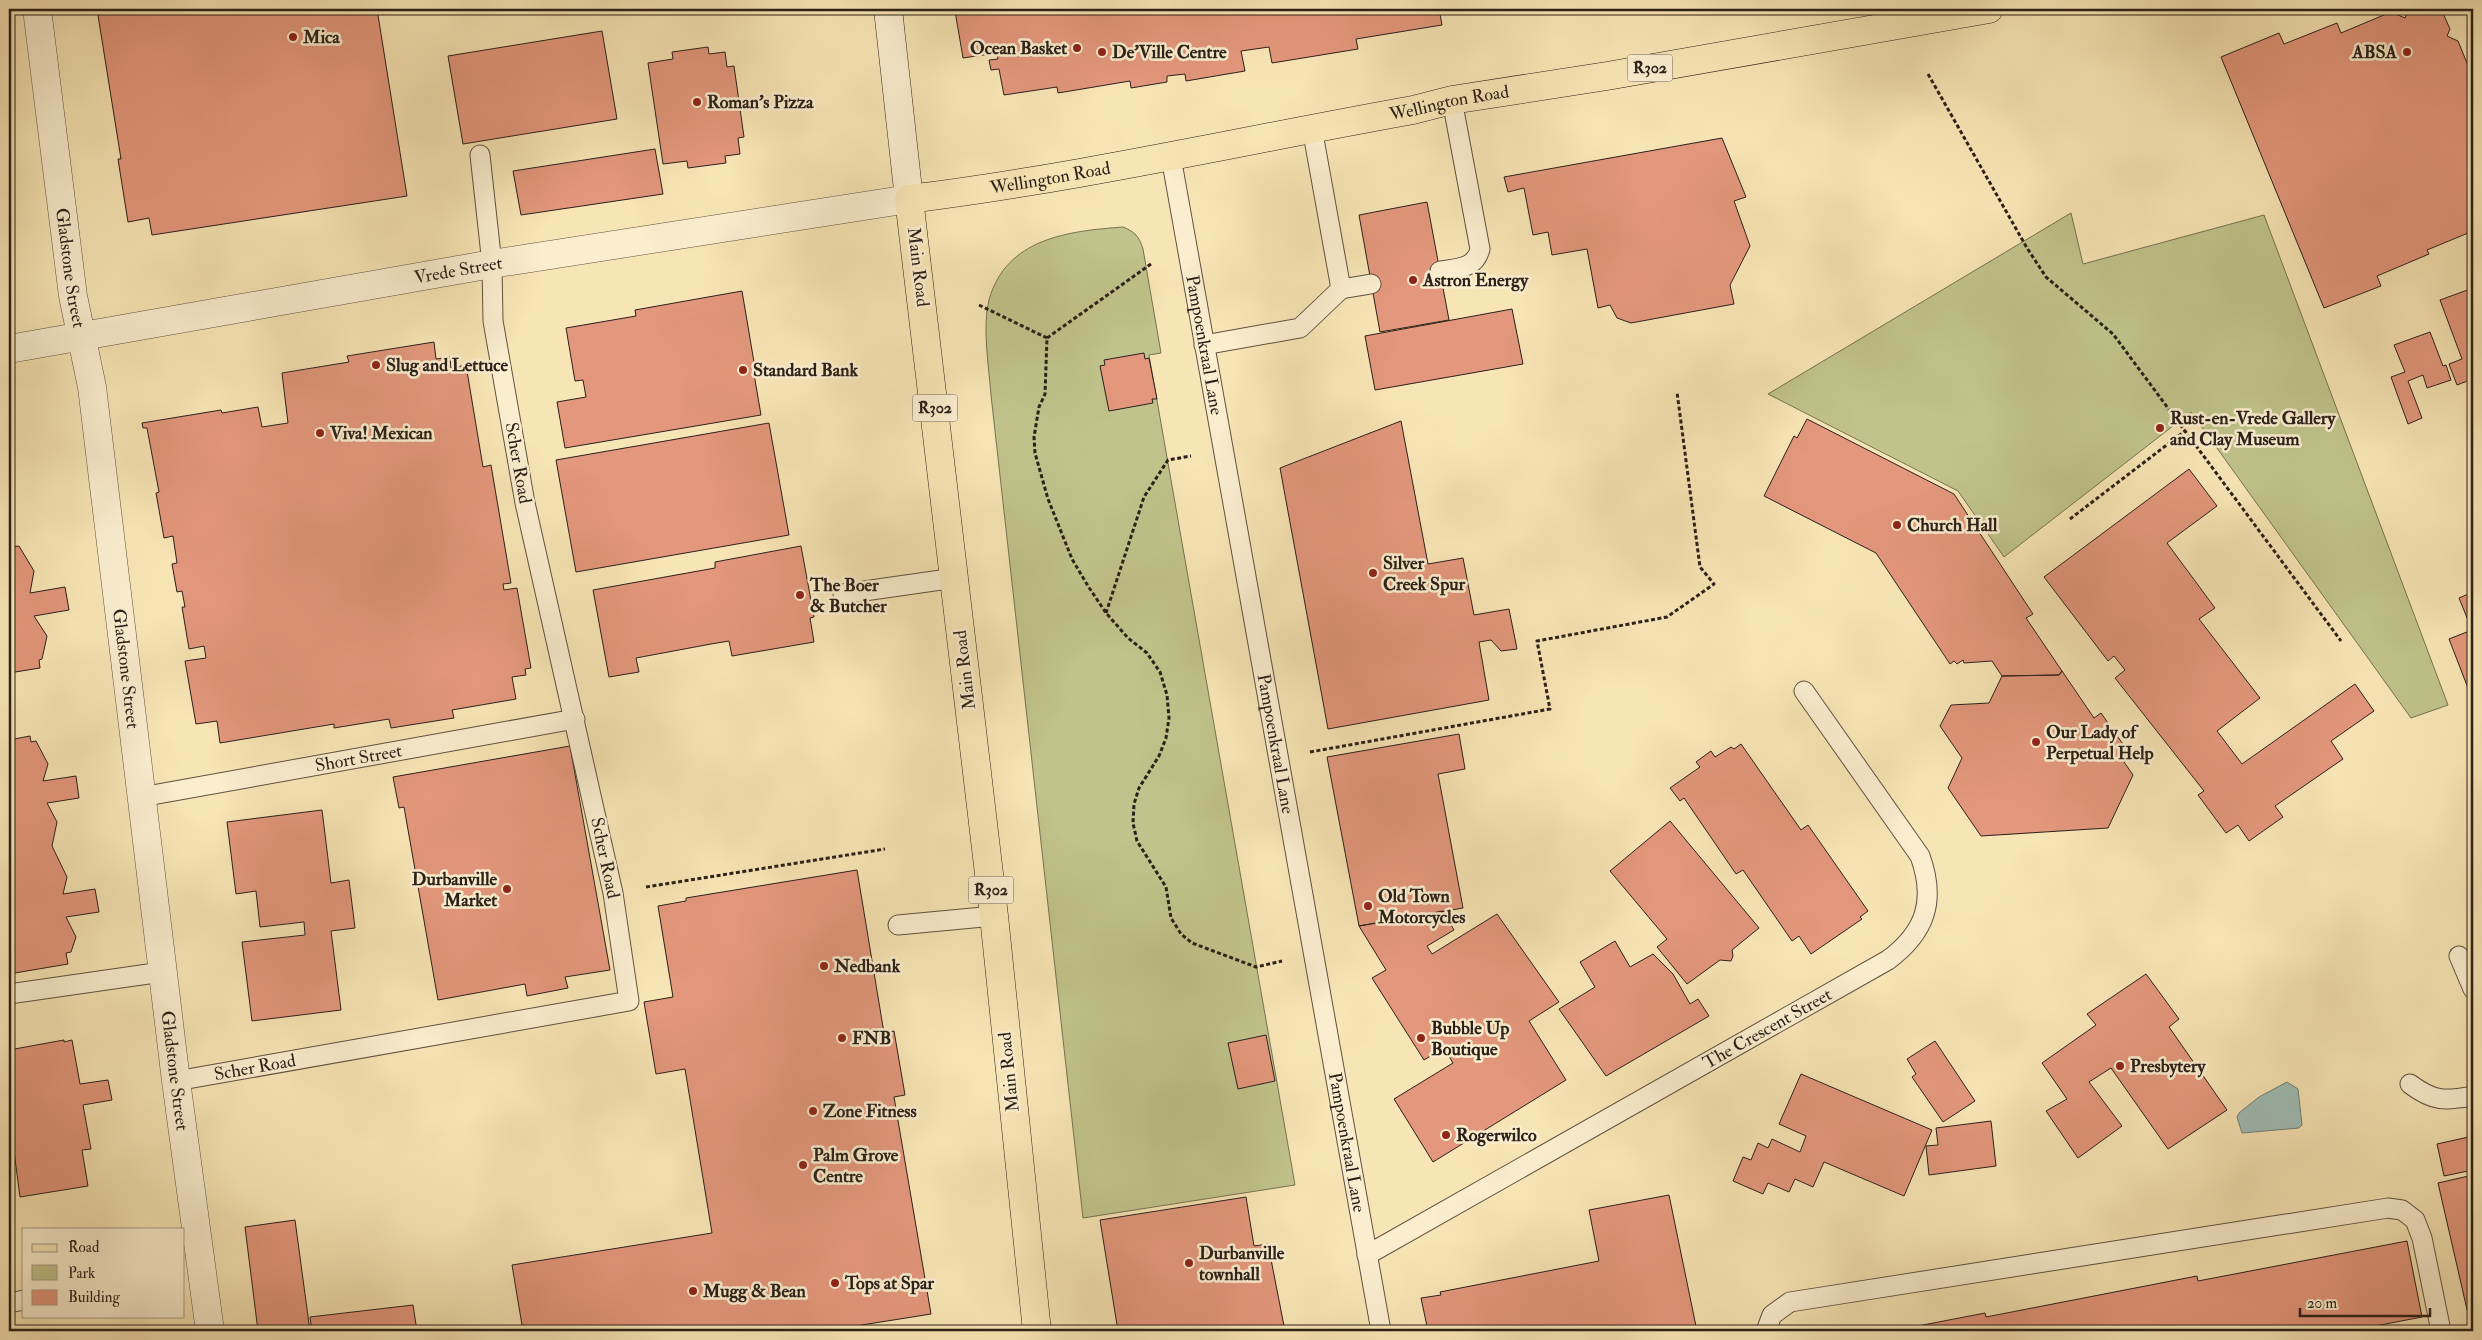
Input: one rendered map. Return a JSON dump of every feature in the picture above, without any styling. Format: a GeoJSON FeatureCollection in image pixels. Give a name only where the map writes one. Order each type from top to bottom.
{"type":"FeatureCollection","features":[{"type":"Feature","properties":{"kind":"main road","name":"Wellington Road"},"geometry":{"type":"LineString","coordinates":[[909,199],[972,192],[1171,157],[1412,110],[1452,100],[1607,76],[1989,9]]}},
{"type":"Feature","properties":{"kind":"main road","name":"Main Road"},"geometry":{"type":"LineString","coordinates":[[909,199],[994,916],[1037,1331]]}},
{"type":"Feature","properties":{"kind":"street","name":"Gladstone Street"},"geometry":{"type":"LineString","coordinates":[[37,9],[73,296],[92,387],[176,1080],[192,1258],[210,1331]]}},
{"type":"Feature","properties":{"kind":"street","name":"Main Road"},"geometry":{"type":"LineString","coordinates":[[888,9],[909,199]]}},
{"type":"Feature","properties":{"kind":"street","name":"Vrede Street"},"geometry":{"type":"LineString","coordinates":[[9,349],[492,264],[909,199]]}},
{"type":"Feature","properties":{"kind":"lane"},"geometry":{"type":"LineString","coordinates":[[1440,271],[1468,266],[1474,262],[1480,249],[1452,100]]}},
{"type":"Feature","properties":{"kind":"lane"},"geometry":{"type":"LineString","coordinates":[[1312,128],[1341,289]]}},
{"type":"Feature","properties":{"kind":"lane","name":"Scher Road"},"geometry":{"type":"LineString","coordinates":[[176,1080],[629,1001],[613,893],[525,503],[494,321],[492,264],[480,155]]}},
{"type":"Feature","properties":{"kind":"lane","name":"Pampoenkraal Lane"},"geometry":{"type":"LineString","coordinates":[[1171,157],[1380,1331]]}},
{"type":"Feature","properties":{"kind":"lane"},"geometry":{"type":"LineString","coordinates":[[1204,346],[1300,328],[1341,289],[1371,284]]}},
{"type":"Feature","properties":{"kind":"lane"},"geometry":{"type":"LineString","coordinates":[[843,594],[955,578]]}},
{"type":"Feature","properties":{"kind":"lane","name":"The Crescent Street"},"geometry":{"type":"LineString","coordinates":[[1367,1256],[1888,960],[1911,939],[1924,916],[1928,895],[1925,869],[1920,856],[1804,691]]}},
{"type":"Feature","properties":{"kind":"lane","name":"Short Street"},"geometry":{"type":"LineString","coordinates":[[141,797],[575,718]]}},
{"type":"Feature","properties":{"kind":"lane"},"geometry":{"type":"LineString","coordinates":[[898,925],[994,916]]}},
{"type":"Feature","properties":{"kind":"lane"},"geometry":{"type":"LineString","coordinates":[[2459,956],[2473,989]]}},
{"type":"Feature","properties":{"kind":"lane"},"geometry":{"type":"LineString","coordinates":[[9,994],[162,972]]}},
{"type":"Feature","properties":{"kind":"lane"},"geometry":{"type":"LineString","coordinates":[[2410,1084],[2424,1094],[2438,1100],[2473,1096]]}},
{"type":"Feature","properties":{"kind":"lane"},"geometry":{"type":"LineString","coordinates":[[1766,1331],[1772,1315],[1790,1302],[2388,1208],[2402,1210],[2415,1220],[2422,1238],[2441,1331]]}},
{"type":"Feature","properties":{"kind":"lane"},"geometry":{"type":"LineString","coordinates":[[9,1303],[22,1300]]}},
{"type":"Feature","properties":{"kind":"path"},"geometry":{"type":"LineString","coordinates":[[1928,74],[2027,248],[2046,277],[2113,334],[2341,640]]}},
{"type":"Feature","properties":{"kind":"path"},"geometry":{"type":"LineString","coordinates":[[1047,338],[1151,264]]}},
{"type":"Feature","properties":{"kind":"path"},"geometry":{"type":"LineString","coordinates":[[979,305],[1047,338]]}},
{"type":"Feature","properties":{"kind":"path"},"geometry":{"type":"LineString","coordinates":[[1047,338],[1045,394],[1035,422],[1035,453],[1048,499],[1072,559],[1106,613],[1128,638],[1147,653],[1160,672],[1167,695],[1169,718],[1166,738],[1159,756],[1140,788],[1134,804],[1132,822],[1137,841],[1166,888],[1175,927],[1192,943],[1256,967],[1314,955]]}},
{"type":"Feature","properties":{"kind":"path"},"geometry":{"type":"LineString","coordinates":[[1278,757],[1550,709],[1537,640],[1667,617],[1714,584],[1700,567],[1676,392]]}},
{"type":"Feature","properties":{"kind":"path"},"geometry":{"type":"LineString","coordinates":[[2070,519],[2185,431]]}},
{"type":"Feature","properties":{"kind":"path"},"geometry":{"type":"LineString","coordinates":[[1106,613],[1126,546],[1144,497],[1168,460],[1223,450]]}},
{"type":"Feature","properties":{"kind":"path"},"geometry":{"type":"LineString","coordinates":[[613,893],[885,849]]}},
{"type":"Feature","properties":{"kind":"green space"},"geometry":{"type":"Polygon","coordinates":[[[2071,213],[2083,264],[2264,215],[2448,705],[2411,718],[2191,412],[2004,557],[1958,491],[1768,394],[2071,213]]]}},
{"type":"Feature","properties":{"kind":"green space"},"geometry":{"type":"Polygon","coordinates":[[[1123,227],[1136,235],[1143,249],[1161,353],[1149,355],[1295,1185],[1083,1218],[991,395],[986,322],[989,300],[997,279],[1010,263],[1025,251],[1042,242],[1061,236],[1082,231],[1123,227]]]}},
{"type":"Feature","properties":{"kind":"water"},"geometry":{"type":"Polygon","coordinates":[[[2287,1082],[2298,1089],[2302,1125],[2299,1128],[2242,1133],[2237,1117],[2239,1113],[2259,1097],[2287,1082]]]}},
{"type":"Feature","properties":{"kind":"building"},"geometry":{"type":"Polygon","coordinates":[[[97,9],[377,9],[407,196],[152,235],[149,218],[128,222],[118,159],[121,159],[97,9]]]}},
{"type":"Feature","properties":{"kind":"building","name":"De'Ville Centre"},"geometry":{"type":"Polygon","coordinates":[[[970,9],[1439,9],[1442,25],[1356,39],[1358,49],[1272,63],[1269,47],[1241,51],[1245,71],[1186,81],[1185,74],[1167,76],[1167,82],[1131,88],[1130,81],[1058,93],[1057,87],[1004,95],[999,69],[991,70],[989,60],[998,59],[997,53],[963,58],[955,11],[970,9]]]}},
{"type":"Feature","properties":{"kind":"building"},"geometry":{"type":"Polygon","coordinates":[[[2413,9],[2436,9],[2442,11],[2450,29],[2447,36],[2458,41],[2473,78],[2473,231],[2427,250],[2429,254],[2377,276],[2381,286],[2324,308],[2221,57],[2279,33],[2284,44],[2337,23],[2341,33],[2391,12],[2405,18],[2408,11],[2413,9]]]}},
{"type":"Feature","properties":{"kind":"building"},"geometry":{"type":"Polygon","coordinates":[[[602,31],[617,119],[463,144],[448,56],[602,31]]]}},
{"type":"Feature","properties":{"kind":"building","name":"Roman's Pizza"},"geometry":{"type":"Polygon","coordinates":[[[708,47],[709,54],[725,52],[727,67],[734,66],[744,137],[738,138],[740,154],[725,156],[726,163],[688,168],[687,161],[663,164],[648,63],[673,59],[672,52],[708,47]]]}},
{"type":"Feature","properties":{"kind":"building"},"geometry":{"type":"Polygon","coordinates":[[[1722,138],[1746,197],[1734,201],[1750,246],[1730,285],[1734,304],[1631,323],[1617,318],[1610,305],[1598,308],[1587,249],[1552,255],[1548,232],[1533,235],[1524,188],[1508,192],[1504,177],[1722,138]]]}},
{"type":"Feature","properties":{"kind":"building"},"geometry":{"type":"Polygon","coordinates":[[[655,149],[663,194],[521,215],[513,171],[655,149]]]}},
{"type":"Feature","properties":{"kind":"building"},"geometry":{"type":"Polygon","coordinates":[[[1427,202],[1449,320],[1380,332],[1359,215],[1427,202]]]}},
{"type":"Feature","properties":{"kind":"building"},"geometry":{"type":"Polygon","coordinates":[[[2473,288],[2473,388],[2470,380],[2457,385],[2449,364],[2462,359],[2440,300],[2473,288]]]}},
{"type":"Feature","properties":{"kind":"building"},"geometry":{"type":"Polygon","coordinates":[[[742,291],[761,415],[565,448],[557,402],[586,397],[583,380],[575,381],[566,328],[636,316],[635,310],[742,291]]]}},
{"type":"Feature","properties":{"kind":"building"},"geometry":{"type":"Polygon","coordinates":[[[1512,309],[1523,364],[1375,390],[1365,336],[1512,309]]]}},
{"type":"Feature","properties":{"kind":"building"},"geometry":{"type":"Polygon","coordinates":[[[2430,332],[2443,366],[2446,365],[2451,380],[2427,388],[2423,375],[2408,381],[2422,418],[2408,424],[2391,377],[2405,372],[2394,345],[2430,332]]]}},
{"type":"Feature","properties":{"kind":"building"},"geometry":{"type":"Polygon","coordinates":[[[434,342],[436,359],[450,357],[451,368],[466,365],[483,467],[491,465],[511,583],[503,584],[504,590],[517,588],[531,668],[525,669],[526,675],[512,677],[516,699],[452,710],[454,718],[391,728],[389,719],[334,728],[334,724],[220,743],[217,721],[196,724],[185,661],[206,658],[204,646],[189,649],[182,607],[185,607],[182,591],[177,592],[172,564],[177,563],[173,536],[164,538],[156,493],[159,492],[147,428],[143,428],[142,423],[221,410],[222,413],[258,407],[262,427],[288,423],[282,373],[349,362],[347,356],[434,342]]]}},
{"type":"Feature","properties":{"kind":"building"},"geometry":{"type":"Polygon","coordinates":[[[1144,353],[1145,359],[1149,358],[1157,399],[1152,399],[1153,403],[1109,411],[1100,366],[1105,365],[1104,360],[1144,353]]]}},
{"type":"Feature","properties":{"kind":"building","name":"Church Hall"},"geometry":{"type":"Polygon","coordinates":[[[1807,419],[1954,494],[2033,614],[2026,618],[2062,671],[2059,675],[2002,676],[1992,661],[1964,663],[1963,660],[1957,664],[1954,661],[1950,664],[1876,553],[1764,496],[1794,436],[1797,438],[1807,419]]]}},
{"type":"Feature","properties":{"kind":"building"},"geometry":{"type":"Polygon","coordinates":[[[1401,421],[1428,564],[1463,558],[1474,615],[1509,609],[1517,649],[1501,651],[1491,640],[1479,642],[1489,700],[1328,729],[1280,468],[1401,421]]]}},
{"type":"Feature","properties":{"kind":"building"},"geometry":{"type":"Polygon","coordinates":[[[769,423],[789,535],[576,572],[556,460],[769,423]]]}},
{"type":"Feature","properties":{"kind":"building"},"geometry":{"type":"Polygon","coordinates":[[[2189,469],[2217,506],[2167,543],[2215,608],[2199,619],[2260,698],[2217,731],[2242,764],[2355,684],[2374,711],[2331,741],[2343,759],[2275,806],[2283,817],[2249,841],[2238,825],[2226,833],[2198,795],[2204,791],[2115,678],[2125,670],[2114,656],[2108,661],[2044,577],[2189,469]]]}},
{"type":"Feature","properties":{"kind":"building"},"geometry":{"type":"Polygon","coordinates":[[[19,546],[34,571],[30,593],[65,587],[69,610],[34,616],[47,636],[42,659],[39,660],[40,668],[9,673],[9,547],[19,546]]]}},
{"type":"Feature","properties":{"kind":"building"},"geometry":{"type":"Polygon","coordinates":[[[801,546],[814,617],[810,618],[814,642],[732,656],[729,641],[711,644],[636,658],[639,672],[609,677],[593,590],[715,568],[715,562],[801,546]]]}},
{"type":"Feature","properties":{"kind":"building"},"geometry":{"type":"Polygon","coordinates":[[[2473,592],[2473,701],[2449,639],[2472,630],[2459,598],[2473,592]]]}},
{"type":"Feature","properties":{"kind":"building","name":"Our Lady of Perpetual Help"},"geometry":{"type":"Polygon","coordinates":[[[2062,671],[2094,718],[2101,713],[2132,757],[2124,762],[2133,775],[2108,828],[1981,836],[1948,788],[1962,758],[1940,726],[1951,705],[1989,703],[2002,676],[2059,675],[2062,671]]]}},
{"type":"Feature","properties":{"kind":"building"},"geometry":{"type":"Polygon","coordinates":[[[1459,734],[1465,769],[1438,774],[1463,908],[1359,926],[1327,757],[1459,734]]]}},
{"type":"Feature","properties":{"kind":"building"},"geometry":{"type":"Polygon","coordinates":[[[30,736],[31,742],[36,741],[48,764],[43,781],[76,776],[79,798],[47,803],[57,822],[52,846],[67,877],[63,894],[95,889],[99,912],[66,917],[76,937],[71,952],[66,953],[68,964],[9,974],[9,740],[30,736]]]}},
{"type":"Feature","properties":{"kind":"building"},"geometry":{"type":"Polygon","coordinates":[[[1741,744],[1801,830],[1808,825],[1868,911],[1860,917],[1862,919],[1811,954],[1799,936],[1792,941],[1743,870],[1736,874],[1684,798],[1680,801],[1670,788],[1700,767],[1696,762],[1711,751],[1715,757],[1731,747],[1734,749],[1741,744]]]}},
{"type":"Feature","properties":{"kind":"building","name":"Durbanville Market"},"geometry":{"type":"Polygon","coordinates":[[[570,746],[610,970],[565,977],[568,988],[527,996],[525,984],[438,1000],[404,807],[399,808],[393,777],[570,746]]]}},
{"type":"Feature","properties":{"kind":"building"},"geometry":{"type":"Polygon","coordinates":[[[322,810],[331,883],[349,880],[355,928],[331,931],[341,1010],[252,1021],[242,942],[305,935],[304,922],[260,927],[256,891],[236,894],[227,822],[322,810]]]}},
{"type":"Feature","properties":{"kind":"building"},"geometry":{"type":"Polygon","coordinates":[[[1670,821],[1759,928],[1732,950],[1733,956],[1731,961],[1720,960],[1687,984],[1657,947],[1667,939],[1610,871],[1670,821]]]}},
{"type":"Feature","properties":{"kind":"building","name":"Palm Grove Centre"},"geometry":{"type":"Polygon","coordinates":[[[857,870],[884,1033],[894,1031],[905,1095],[894,1097],[931,1314],[824,1331],[523,1331],[512,1265],[712,1233],[685,1069],[656,1074],[644,1002],[673,997],[658,906],[686,901],[686,898],[857,870]]]}},
{"type":"Feature","properties":{"kind":"building"},"geometry":{"type":"Polygon","coordinates":[[[1443,911],[1454,930],[1427,946],[1432,954],[1497,914],[1559,1002],[1529,1021],[1566,1080],[1433,1162],[1394,1099],[1453,1063],[1444,1048],[1424,1060],[1372,978],[1386,970],[1359,926],[1443,911]]]}},
{"type":"Feature","properties":{"kind":"building"},"geometry":{"type":"Polygon","coordinates":[[[1615,941],[1630,967],[1653,954],[1673,974],[1690,1004],[1698,999],[1709,1016],[1606,1076],[1559,1009],[1595,987],[1580,962],[1615,941]]]}},
{"type":"Feature","properties":{"kind":"building","name":"Presbytery"},"geometry":{"type":"Polygon","coordinates":[[[2146,974],[2179,1019],[2169,1027],[2227,1110],[2168,1149],[2111,1068],[2089,1082],[2122,1126],[2078,1158],[2046,1111],[2067,1099],[2042,1063],[2096,1025],[2087,1014],[2146,974]]]}},
{"type":"Feature","properties":{"kind":"building"},"geometry":{"type":"Polygon","coordinates":[[[1266,1035],[1275,1081],[1238,1089],[1228,1043],[1266,1035]]]}},
{"type":"Feature","properties":{"kind":"building"},"geometry":{"type":"Polygon","coordinates":[[[64,1040],[64,1042],[72,1040],[80,1084],[108,1080],[112,1100],[83,1105],[91,1149],[82,1150],[88,1186],[20,1197],[9,1113],[9,1050],[64,1040]]]}},
{"type":"Feature","properties":{"kind":"building"},"geometry":{"type":"Polygon","coordinates":[[[1935,1041],[1975,1101],[1943,1122],[1912,1077],[1916,1074],[1907,1059],[1935,1041]]]}},
{"type":"Feature","properties":{"kind":"building"},"geometry":{"type":"Polygon","coordinates":[[[1801,1074],[1932,1130],[1904,1196],[1824,1162],[1813,1187],[1795,1179],[1789,1192],[1768,1183],[1763,1194],[1733,1181],[1743,1157],[1751,1160],[1758,1143],[1768,1148],[1772,1139],[1800,1152],[1806,1136],[1779,1124],[1801,1074]]]}},
{"type":"Feature","properties":{"kind":"building"},"geometry":{"type":"Polygon","coordinates":[[[1991,1121],[1996,1166],[1929,1175],[1926,1146],[1938,1145],[1936,1128],[1991,1121]]]}},
{"type":"Feature","properties":{"kind":"building"},"geometry":{"type":"Polygon","coordinates":[[[2473,1136],[2473,1170],[2444,1176],[2437,1144],[2473,1136]]]}},
{"type":"Feature","properties":{"kind":"building"},"geometry":{"type":"Polygon","coordinates":[[[2473,1175],[2473,1327],[2471,1327],[2438,1183],[2473,1175]]]}},
{"type":"Feature","properties":{"kind":"building"},"geometry":{"type":"Polygon","coordinates":[[[1669,1195],[1697,1331],[1428,1331],[1421,1298],[1441,1295],[1440,1292],[1599,1261],[1589,1210],[1669,1195]]]}},
{"type":"Feature","properties":{"kind":"building","name":"Durbanville townhall"},"geometry":{"type":"Polygon","coordinates":[[[1246,1197],[1254,1246],[1268,1244],[1285,1331],[1118,1331],[1100,1220],[1246,1197]]]}},
{"type":"Feature","properties":{"kind":"building"},"geometry":{"type":"Polygon","coordinates":[[[295,1220],[310,1331],[258,1331],[245,1227],[295,1220]]]}},
{"type":"Feature","properties":{"kind":"building"},"geometry":{"type":"Polygon","coordinates":[[[2407,1241],[2422,1317],[2349,1331],[1892,1331],[1985,1313],[1986,1317],[2197,1276],[2198,1281],[2407,1241]]]}},
{"type":"Feature","properties":{"kind":"building"},"geometry":{"type":"Polygon","coordinates":[[[413,1305],[417,1331],[312,1331],[310,1317],[413,1305]]]}},
{"type":"Feature","properties":{"kind":"place","name":"Mica"},"geometry":{"type":"Point","coordinates":[293,37]}},
{"type":"Feature","properties":{"kind":"place","name":"Ocean Basket"},"geometry":{"type":"Point","coordinates":[1077,48]}},
{"type":"Feature","properties":{"kind":"place","name":"De'Ville Centre"},"geometry":{"type":"Point","coordinates":[1102,52]}},
{"type":"Feature","properties":{"kind":"place","name":"ABSA"},"geometry":{"type":"Point","coordinates":[2407,52]}},
{"type":"Feature","properties":{"kind":"place","name":"Roman's Pizza"},"geometry":{"type":"Point","coordinates":[697,102]}},
{"type":"Feature","properties":{"kind":"place","name":"Astron Energy"},"geometry":{"type":"Point","coordinates":[1413,280]}},
{"type":"Feature","properties":{"kind":"place","name":"Slug and Lettuce"},"geometry":{"type":"Point","coordinates":[376,365]}},
{"type":"Feature","properties":{"kind":"place","name":"Standard Bank"},"geometry":{"type":"Point","coordinates":[743,370]}},
{"type":"Feature","properties":{"kind":"place","name":"Rust-en-Vrede Gallery and Clay Museum"},"geometry":{"type":"Point","coordinates":[2160,428]}},
{"type":"Feature","properties":{"kind":"place","name":"Viva! Mexican"},"geometry":{"type":"Point","coordinates":[320,433]}},
{"type":"Feature","properties":{"kind":"place","name":"Church Hall"},"geometry":{"type":"Point","coordinates":[1897,525]}},
{"type":"Feature","properties":{"kind":"place","name":"Silver Creek Spur"},"geometry":{"type":"Point","coordinates":[1373,573]}},
{"type":"Feature","properties":{"kind":"place","name":"The Boer & Butcher"},"geometry":{"type":"Point","coordinates":[800,595]}},
{"type":"Feature","properties":{"kind":"place","name":"Our Lady of Perpetual Help"},"geometry":{"type":"Point","coordinates":[2036,742]}},
{"type":"Feature","properties":{"kind":"place","name":"Durbanville Market"},"geometry":{"type":"Point","coordinates":[507,889]}},
{"type":"Feature","properties":{"kind":"place","name":"Old Town Motorcycles"},"geometry":{"type":"Point","coordinates":[1368,906]}},
{"type":"Feature","properties":{"kind":"place","name":"Nedbank"},"geometry":{"type":"Point","coordinates":[824,966]}},
{"type":"Feature","properties":{"kind":"place","name":"FNB"},"geometry":{"type":"Point","coordinates":[842,1038]}},
{"type":"Feature","properties":{"kind":"place","name":"Bubble Up Boutique"},"geometry":{"type":"Point","coordinates":[1421,1038]}},
{"type":"Feature","properties":{"kind":"place","name":"Presbytery"},"geometry":{"type":"Point","coordinates":[2120,1066]}},
{"type":"Feature","properties":{"kind":"place","name":"Zone Fitness"},"geometry":{"type":"Point","coordinates":[813,1111]}},
{"type":"Feature","properties":{"kind":"place","name":"Rogerwilco"},"geometry":{"type":"Point","coordinates":[1446,1135]}},
{"type":"Feature","properties":{"kind":"place","name":"Palm Grove Centre"},"geometry":{"type":"Point","coordinates":[803,1165]}},
{"type":"Feature","properties":{"kind":"place","name":"Durbanville townhall"},"geometry":{"type":"Point","coordinates":[1189,1263]}},
{"type":"Feature","properties":{"kind":"place","name":"Tops at Spar"},"geometry":{"type":"Point","coordinates":[835,1283]}},
{"type":"Feature","properties":{"kind":"place","name":"Mugg & Bean"},"geometry":{"type":"Point","coordinates":[693,1291]}}]}
